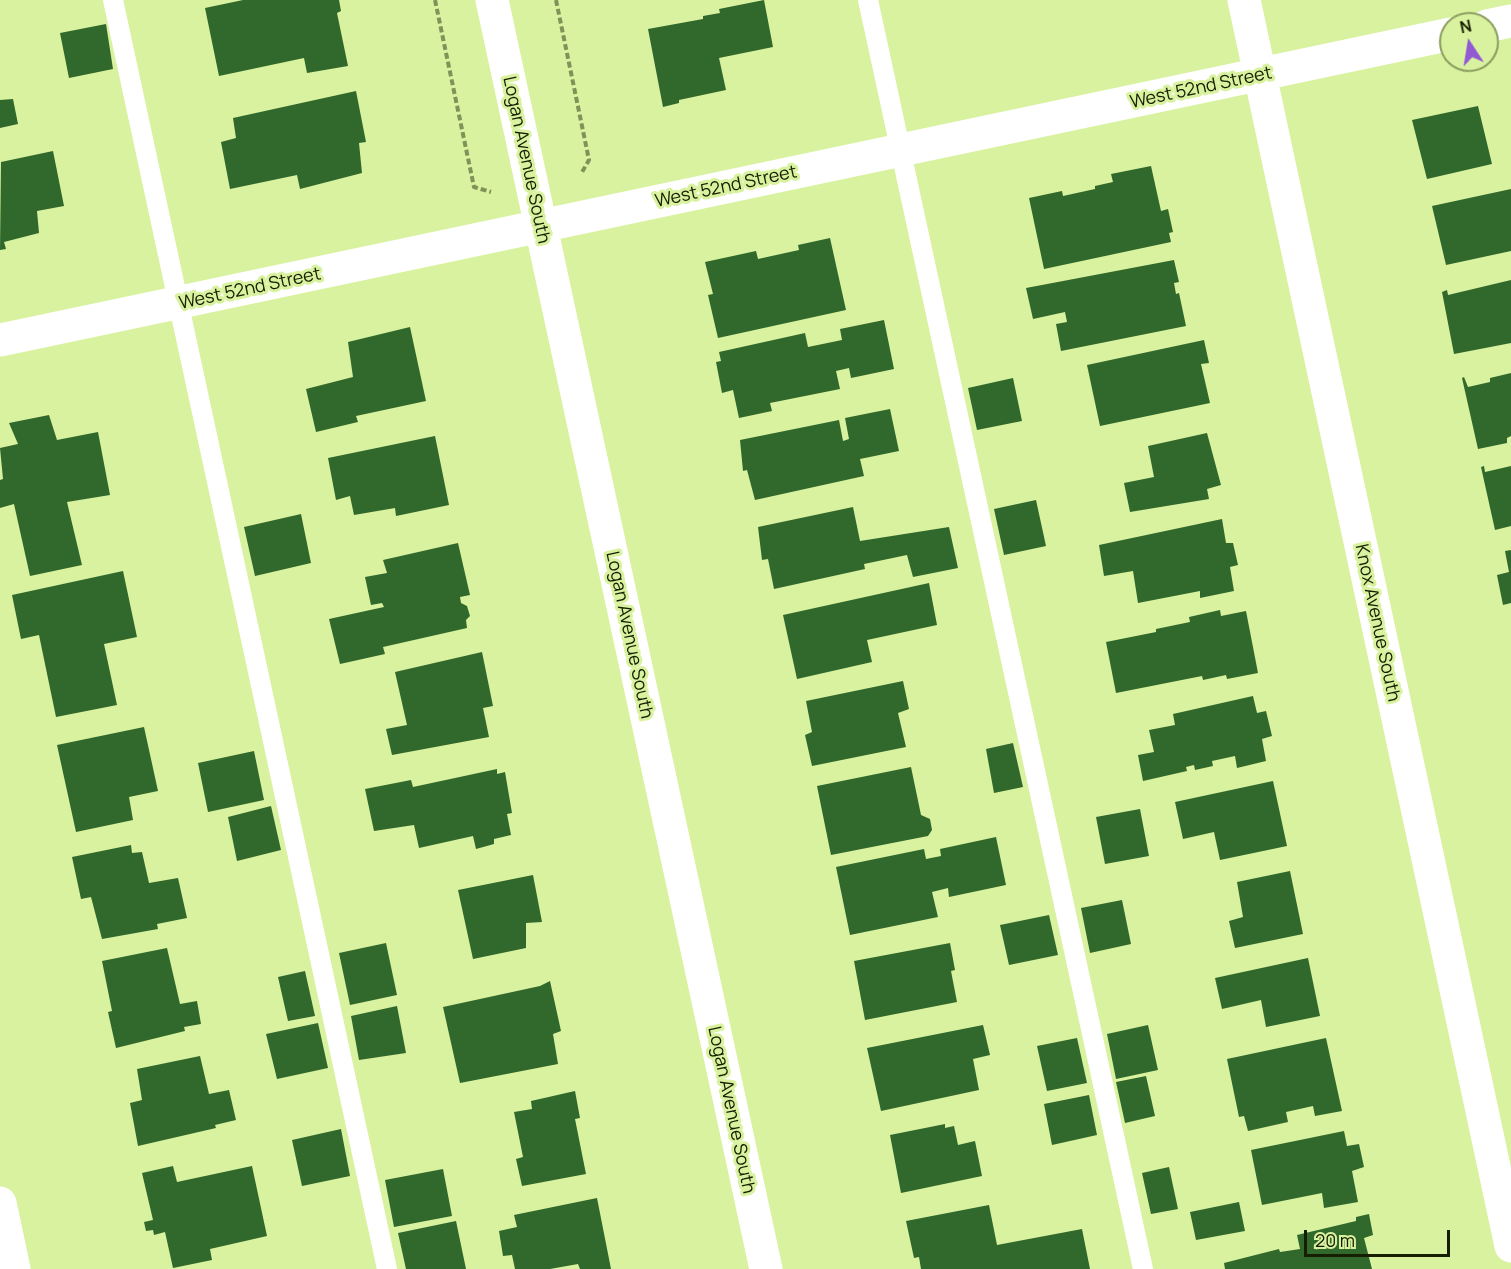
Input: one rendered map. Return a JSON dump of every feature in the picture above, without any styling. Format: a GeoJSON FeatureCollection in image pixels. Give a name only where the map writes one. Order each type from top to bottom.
{"type":"FeatureCollection","features":[{"type":"Feature","properties":{"kind":"street","name":"Logan Avenue South"},"geometry":{"type":"LineString","coordinates":[[492,0],[766,1269]]}},
{"type":"Feature","properties":{"kind":"street","name":"Knox Avenue South"},"geometry":{"type":"LineString","coordinates":[[1244,0],[1511,1246]]}},
{"type":"Feature","properties":{"kind":"street","name":"West 52nd Street"},"geometry":{"type":"LineString","coordinates":[[0,340],[1439,37]]}},
{"type":"Feature","properties":{"kind":"street"},"geometry":{"type":"LineString","coordinates":[[0,1203],[14,1269]]}},
{"type":"Feature","properties":{"kind":"lane"},"geometry":{"type":"LineString","coordinates":[[113,0],[387,1269]]}},
{"type":"Feature","properties":{"kind":"lane"},"geometry":{"type":"LineString","coordinates":[[868,0],[1143,1269]]}},
{"type":"Feature","properties":{"kind":"path"},"geometry":{"type":"LineString","coordinates":[[435,0],[474,187],[491,192]]}},
{"type":"Feature","properties":{"kind":"path"},"geometry":{"type":"LineString","coordinates":[[556,0],[590,160],[579,177]]}},
{"type":"Feature","properties":{"kind":"building"},"geometry":{"type":"Polygon","coordinates":[[[243,0],[339,0],[341,11],[337,13],[348,66],[307,73],[304,58],[219,76],[205,8],[243,0]]]}},
{"type":"Feature","properties":{"kind":"building"},"geometry":{"type":"Polygon","coordinates":[[[764,0],[773,47],[719,58],[726,90],[679,100],[679,103],[663,107],[648,29],[703,19],[703,16],[720,13],[719,9],[764,0]]]}},
{"type":"Feature","properties":{"kind":"building"},"geometry":{"type":"Polygon","coordinates":[[[106,24],[113,69],[69,78],[60,33],[106,24]]]}},
{"type":"Feature","properties":{"kind":"building"},"geometry":{"type":"Polygon","coordinates":[[[356,91],[366,142],[359,143],[362,173],[300,189],[297,175],[230,189],[221,142],[236,138],[233,118],[356,91]]]}},
{"type":"Feature","properties":{"kind":"building"},"geometry":{"type":"Polygon","coordinates":[[[13,99],[18,124],[0,128],[0,100],[13,99]]]}},
{"type":"Feature","properties":{"kind":"building"},"geometry":{"type":"Polygon","coordinates":[[[1478,106],[1492,164],[1427,179],[1412,120],[1478,106]]]}},
{"type":"Feature","properties":{"kind":"building"},"geometry":{"type":"Polygon","coordinates":[[[53,151],[64,206],[37,211],[39,233],[4,242],[6,249],[0,250],[1,162],[53,151]]]}},
{"type":"Feature","properties":{"kind":"building"},"geometry":{"type":"Polygon","coordinates":[[[1151,166],[1161,211],[1168,209],[1173,232],[1169,233],[1171,242],[1044,269],[1029,198],[1062,191],[1063,196],[1095,189],[1095,186],[1113,182],[1111,174],[1151,166]]]}},
{"type":"Feature","properties":{"kind":"building"},"geometry":{"type":"Polygon","coordinates":[[[1511,189],[1511,251],[1446,265],[1432,206],[1511,189]]]}},
{"type":"Feature","properties":{"kind":"building"},"geometry":{"type":"Polygon","coordinates":[[[830,238],[846,310],[718,338],[708,295],[713,294],[705,262],[756,251],[758,259],[799,250],[798,245],[830,238]]]}},
{"type":"Feature","properties":{"kind":"building"},"geometry":{"type":"Polygon","coordinates":[[[1174,260],[1179,282],[1174,283],[1176,294],[1179,293],[1186,326],[1061,351],[1056,324],[1067,322],[1065,312],[1033,319],[1026,288],[1174,260]]]}},
{"type":"Feature","properties":{"kind":"building"},"geometry":{"type":"Polygon","coordinates":[[[1511,280],[1511,343],[1454,354],[1442,292],[1447,290],[1448,295],[1511,280]]]}},
{"type":"Feature","properties":{"kind":"building"},"geometry":{"type":"Polygon","coordinates":[[[884,320],[894,369],[851,378],[849,368],[836,371],[840,389],[770,403],[772,411],[739,418],[733,390],[722,393],[716,362],[721,361],[719,352],[805,333],[808,347],[842,340],[840,329],[884,320]]]}},
{"type":"Feature","properties":{"kind":"building"},"geometry":{"type":"Polygon","coordinates":[[[410,327],[426,401],[356,416],[358,422],[316,432],[306,389],[353,377],[348,342],[410,327]]]}},
{"type":"Feature","properties":{"kind":"building"},"geometry":{"type":"Polygon","coordinates":[[[1204,340],[1209,363],[1201,364],[1210,403],[1100,426],[1087,365],[1204,340]]]}},
{"type":"Feature","properties":{"kind":"building"},"geometry":{"type":"Polygon","coordinates":[[[1511,373],[1511,436],[1507,438],[1507,443],[1478,449],[1462,378],[1464,377],[1468,387],[1490,382],[1490,378],[1511,373]]]}},
{"type":"Feature","properties":{"kind":"building"},"geometry":{"type":"Polygon","coordinates":[[[1013,378],[1022,421],[977,430],[968,388],[1013,378]]]}},
{"type":"Feature","properties":{"kind":"building"},"geometry":{"type":"Polygon","coordinates":[[[890,409],[899,451],[860,459],[864,476],[755,500],[747,470],[743,471],[740,440],[839,420],[843,441],[849,439],[845,418],[890,409]]]}},
{"type":"Feature","properties":{"kind":"building"},"geometry":{"type":"Polygon","coordinates":[[[49,415],[57,440],[98,432],[110,495],[67,502],[82,565],[30,576],[14,504],[0,508],[0,480],[3,479],[0,448],[18,444],[9,423],[49,415]]]}},
{"type":"Feature","properties":{"kind":"building"},"geometry":{"type":"Polygon","coordinates":[[[1207,433],[1221,485],[1207,489],[1209,499],[1130,512],[1124,483],[1154,477],[1148,446],[1207,433]]]}},
{"type":"Feature","properties":{"kind":"building"},"geometry":{"type":"Polygon","coordinates":[[[435,436],[449,505],[396,516],[395,508],[354,515],[350,496],[336,500],[328,458],[435,436]]]}},
{"type":"Feature","properties":{"kind":"building"},"geometry":{"type":"Polygon","coordinates":[[[1484,466],[1485,472],[1511,466],[1511,526],[1495,530],[1481,467],[1484,466]]]}},
{"type":"Feature","properties":{"kind":"building"},"geometry":{"type":"Polygon","coordinates":[[[1036,500],[1046,546],[1004,555],[994,509],[1036,500]]]}},
{"type":"Feature","properties":{"kind":"building"},"geometry":{"type":"Polygon","coordinates":[[[853,507],[860,541],[949,527],[958,568],[913,577],[907,555],[864,564],[865,569],[774,589],[768,559],[762,560],[758,527],[853,507]]]}},
{"type":"Feature","properties":{"kind":"building"},"geometry":{"type":"Polygon","coordinates":[[[301,514],[311,563],[255,576],[244,527],[301,514]]]}},
{"type":"Feature","properties":{"kind":"building"},"geometry":{"type":"Polygon","coordinates":[[[1222,519],[1226,543],[1233,543],[1238,565],[1230,567],[1234,591],[1200,598],[1200,591],[1138,603],[1133,571],[1104,576],[1099,545],[1222,519]]]}},
{"type":"Feature","properties":{"kind":"building"},"geometry":{"type":"Polygon","coordinates":[[[458,543],[470,595],[460,597],[461,603],[467,606],[470,616],[466,620],[467,628],[383,647],[385,654],[340,664],[329,619],[384,607],[382,603],[371,605],[365,577],[387,573],[383,560],[458,543]]]}},
{"type":"Feature","properties":{"kind":"building"},"geometry":{"type":"Polygon","coordinates":[[[1511,550],[1511,603],[1503,605],[1497,575],[1509,572],[1505,551],[1511,550]]]}},
{"type":"Feature","properties":{"kind":"building"},"geometry":{"type":"Polygon","coordinates":[[[123,571],[137,637],[104,644],[117,705],[56,717],[39,635],[21,639],[12,595],[123,571]]]}},
{"type":"Feature","properties":{"kind":"building"},"geometry":{"type":"Polygon","coordinates":[[[929,583],[937,625],[867,640],[872,662],[797,679],[783,615],[929,583]]]}},
{"type":"Feature","properties":{"kind":"building"},"geometry":{"type":"Polygon","coordinates":[[[1220,610],[1221,616],[1246,611],[1258,673],[1227,679],[1226,675],[1203,680],[1202,676],[1116,693],[1106,642],[1156,632],[1156,629],[1190,622],[1189,617],[1220,610]]]}},
{"type":"Feature","properties":{"kind":"building"},"geometry":{"type":"Polygon","coordinates":[[[482,652],[493,706],[483,708],[489,737],[392,755],[386,729],[407,725],[395,672],[482,652]]]}},
{"type":"Feature","properties":{"kind":"building"},"geometry":{"type":"Polygon","coordinates":[[[903,681],[909,709],[898,713],[906,747],[812,766],[805,735],[812,732],[806,701],[903,681]]]}},
{"type":"Feature","properties":{"kind":"building"},"geometry":{"type":"Polygon","coordinates":[[[1253,696],[1257,713],[1266,711],[1272,736],[1262,739],[1266,761],[1237,768],[1235,756],[1212,761],[1213,766],[1195,770],[1194,765],[1186,767],[1187,771],[1143,781],[1138,755],[1154,752],[1149,730],[1175,725],[1173,714],[1253,696]]]}},
{"type":"Feature","properties":{"kind":"building"},"geometry":{"type":"Polygon","coordinates":[[[144,727],[158,791],[129,797],[133,820],[76,832],[57,745],[144,727]]]}},
{"type":"Feature","properties":{"kind":"building"},"geometry":{"type":"Polygon","coordinates":[[[1013,743],[1023,787],[994,793],[986,749],[1013,743]]]}},
{"type":"Feature","properties":{"kind":"building"},"geometry":{"type":"Polygon","coordinates":[[[254,751],[264,800],[208,812],[198,763],[254,751]]]}},
{"type":"Feature","properties":{"kind":"building"},"geometry":{"type":"Polygon","coordinates":[[[911,767],[921,815],[930,819],[932,830],[928,836],[831,855],[817,786],[911,767]]]}},
{"type":"Feature","properties":{"kind":"building"},"geometry":{"type":"Polygon","coordinates":[[[497,769],[497,774],[505,772],[512,813],[507,814],[511,835],[494,839],[494,844],[476,849],[473,836],[419,848],[414,825],[374,831],[365,789],[411,780],[413,787],[497,769]]]}},
{"type":"Feature","properties":{"kind":"building"},"geometry":{"type":"Polygon","coordinates":[[[1273,781],[1287,846],[1220,860],[1214,832],[1183,839],[1175,802],[1273,781]]]}},
{"type":"Feature","properties":{"kind":"building"},"geometry":{"type":"Polygon","coordinates":[[[271,806],[281,850],[237,861],[228,817],[271,806]]]}},
{"type":"Feature","properties":{"kind":"building"},"geometry":{"type":"Polygon","coordinates":[[[1140,809],[1149,856],[1105,864],[1096,817],[1140,809]]]}},
{"type":"Feature","properties":{"kind":"building"},"geometry":{"type":"Polygon","coordinates":[[[996,837],[1006,885],[949,897],[948,888],[932,892],[938,917],[850,935],[836,867],[924,849],[926,859],[941,856],[940,849],[996,837]]]}},
{"type":"Feature","properties":{"kind":"building"},"geometry":{"type":"Polygon","coordinates":[[[131,845],[132,853],[142,852],[149,883],[178,878],[187,918],[157,924],[158,929],[102,939],[91,897],[81,899],[72,857],[131,845]]]}},
{"type":"Feature","properties":{"kind":"building"},"geometry":{"type":"Polygon","coordinates":[[[1290,871],[1303,934],[1235,948],[1229,921],[1243,917],[1237,882],[1290,871]]]}},
{"type":"Feature","properties":{"kind":"building"},"geometry":{"type":"Polygon","coordinates":[[[533,875],[542,922],[526,923],[526,948],[473,959],[458,890],[533,875]]]}},
{"type":"Feature","properties":{"kind":"building"},"geometry":{"type":"Polygon","coordinates":[[[1122,900],[1131,944],[1090,953],[1081,908],[1122,900]]]}},
{"type":"Feature","properties":{"kind":"building"},"geometry":{"type":"Polygon","coordinates":[[[1049,915],[1058,955],[1009,965],[1000,925],[1049,915]]]}},
{"type":"Feature","properties":{"kind":"building"},"geometry":{"type":"Polygon","coordinates":[[[386,943],[397,995],[350,1005],[339,953],[386,943]]]}},
{"type":"Feature","properties":{"kind":"building"},"geometry":{"type":"Polygon","coordinates":[[[950,943],[955,970],[951,971],[957,1002],[865,1020],[854,961],[950,943]]]}},
{"type":"Feature","properties":{"kind":"building"},"geometry":{"type":"Polygon","coordinates":[[[167,948],[180,1004],[197,1001],[201,1024],[184,1027],[185,1031],[116,1048],[108,1012],[112,1011],[102,961],[167,948]]]}},
{"type":"Feature","properties":{"kind":"building"},"geometry":{"type":"Polygon","coordinates":[[[1308,958],[1320,1016],[1266,1027],[1261,1000],[1222,1009],[1215,978],[1308,958]]]}},
{"type":"Feature","properties":{"kind":"building"},"geometry":{"type":"Polygon","coordinates":[[[305,971],[315,1016],[288,1021],[278,977],[305,971]]]}},
{"type":"Feature","properties":{"kind":"building"},"geometry":{"type":"Polygon","coordinates":[[[550,981],[561,1031],[553,1034],[558,1064],[460,1083],[443,1007],[540,986],[550,981]]]}},
{"type":"Feature","properties":{"kind":"building"},"geometry":{"type":"Polygon","coordinates":[[[397,1006],[406,1053],[359,1060],[351,1016],[397,1006]]]}},
{"type":"Feature","properties":{"kind":"building"},"geometry":{"type":"Polygon","coordinates":[[[318,1023],[328,1068],[277,1079],[266,1034],[318,1023]]]}},
{"type":"Feature","properties":{"kind":"building"},"geometry":{"type":"Polygon","coordinates":[[[983,1025],[990,1055],[973,1059],[979,1090],[881,1111],[867,1048],[983,1025]]]}},
{"type":"Feature","properties":{"kind":"building"},"geometry":{"type":"Polygon","coordinates":[[[1148,1025],[1158,1070],[1116,1079],[1107,1034],[1148,1025]]]}},
{"type":"Feature","properties":{"kind":"building"},"geometry":{"type":"Polygon","coordinates":[[[1077,1038],[1087,1083],[1047,1091],[1037,1046],[1077,1038]]]}},
{"type":"Feature","properties":{"kind":"building"},"geometry":{"type":"Polygon","coordinates":[[[1326,1038],[1342,1111],[1315,1116],[1313,1106],[1286,1112],[1288,1122],[1248,1131],[1244,1116],[1239,1117],[1227,1059],[1326,1038]]]}},
{"type":"Feature","properties":{"kind":"building"},"geometry":{"type":"Polygon","coordinates":[[[200,1056],[209,1094],[229,1090],[236,1120],[215,1125],[216,1128],[138,1146],[130,1103],[142,1100],[137,1069],[200,1056]]]}},
{"type":"Feature","properties":{"kind":"building"},"geometry":{"type":"Polygon","coordinates":[[[1146,1076],[1155,1116],[1125,1123],[1116,1082],[1146,1076]]]}},
{"type":"Feature","properties":{"kind":"building"},"geometry":{"type":"Polygon","coordinates":[[[575,1091],[580,1118],[575,1119],[586,1174],[522,1186],[516,1159],[523,1157],[514,1112],[532,1109],[531,1101],[575,1091]]]}},
{"type":"Feature","properties":{"kind":"building"},"geometry":{"type":"Polygon","coordinates":[[[1089,1095],[1097,1135],[1052,1145],[1044,1104],[1089,1095]]]}},
{"type":"Feature","properties":{"kind":"building"},"geometry":{"type":"Polygon","coordinates":[[[945,1124],[945,1128],[954,1126],[958,1145],[975,1141],[982,1176],[901,1193],[890,1135],[945,1124]]]}},
{"type":"Feature","properties":{"kind":"building"},"geometry":{"type":"Polygon","coordinates":[[[341,1129],[350,1176],[302,1186],[292,1140],[341,1129]]]}},
{"type":"Feature","properties":{"kind":"building"},"geometry":{"type":"Polygon","coordinates":[[[1344,1131],[1347,1146],[1359,1144],[1364,1167],[1352,1171],[1358,1202],[1324,1208],[1322,1193],[1262,1205],[1251,1150],[1344,1131]]]}},
{"type":"Feature","properties":{"kind":"building"},"geometry":{"type":"Polygon","coordinates":[[[173,1166],[177,1182],[252,1166],[267,1236],[210,1249],[212,1260],[173,1268],[165,1232],[154,1235],[153,1230],[146,1231],[144,1222],[153,1220],[142,1173],[173,1166]]]}},
{"type":"Feature","properties":{"kind":"building"},"geometry":{"type":"Polygon","coordinates":[[[1169,1167],[1178,1209],[1151,1214],[1142,1173],[1169,1167]]]}},
{"type":"Feature","properties":{"kind":"building"},"geometry":{"type":"Polygon","coordinates":[[[443,1169],[452,1216],[394,1227],[385,1180],[443,1169]]]}},
{"type":"Feature","properties":{"kind":"building"},"geometry":{"type":"Polygon","coordinates":[[[597,1198],[611,1269],[580,1269],[578,1264],[550,1269],[515,1269],[512,1255],[503,1256],[499,1231],[517,1227],[514,1215],[597,1198]]]}},
{"type":"Feature","properties":{"kind":"building"},"geometry":{"type":"Polygon","coordinates":[[[1239,1202],[1245,1231],[1196,1240],[1190,1212],[1239,1202]]]}},
{"type":"Feature","properties":{"kind":"building"},"geometry":{"type":"Polygon","coordinates":[[[989,1205],[997,1245],[1082,1229],[1090,1269],[921,1269],[919,1257],[914,1258],[906,1221],[989,1205]]]}},
{"type":"Feature","properties":{"kind":"building"},"geometry":{"type":"Polygon","coordinates":[[[1369,1214],[1373,1235],[1364,1238],[1372,1269],[1225,1269],[1224,1263],[1279,1249],[1280,1252],[1300,1249],[1297,1235],[1356,1221],[1356,1217],[1369,1214]]]}},
{"type":"Feature","properties":{"kind":"building"},"geometry":{"type":"Polygon","coordinates":[[[456,1221],[466,1269],[406,1269],[398,1233],[456,1221]]]}}]}
